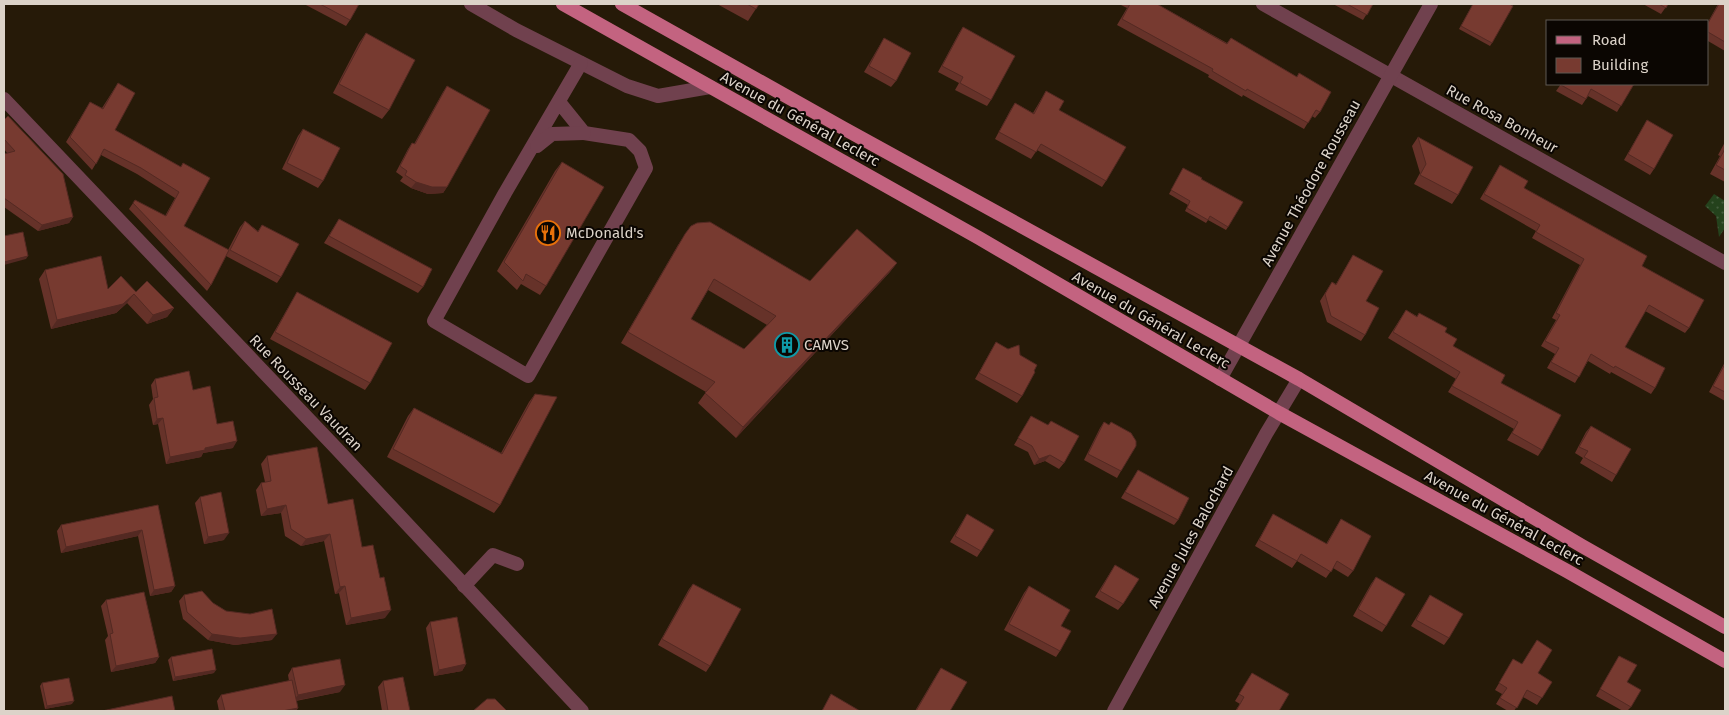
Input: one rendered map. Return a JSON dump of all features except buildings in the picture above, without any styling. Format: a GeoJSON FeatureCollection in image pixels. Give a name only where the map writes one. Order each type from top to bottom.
{"type":"FeatureCollection","features":[{"type":"Feature","properties":{"kind":"main road","name":"Avenue du Général Leclerc"},"geometry":{"type":"LineString","coordinates":[[563,4],[979,238],[1279,413],[1567,571],[1725,661]]}},
{"type":"Feature","properties":{"kind":"main road","name":"Avenue du Général Leclerc"},"geometry":{"type":"LineString","coordinates":[[622,4],[1197,322],[1725,628]]}},
{"type":"Feature","properties":{"kind":"street"},"geometry":{"type":"LineString","coordinates":[[471,4],[516,30],[627,86],[658,96],[710,87]]}},
{"type":"Feature","properties":{"kind":"street","name":"Rue Rosa Bonheur"},"geometry":{"type":"LineString","coordinates":[[1263,4],[1725,263]]}},
{"type":"Feature","properties":{"kind":"street","name":"Avenue Théodore Rousseau"},"geometry":{"type":"LineString","coordinates":[[1220,379],[1431,4]]}},
{"type":"Feature","properties":{"kind":"street"},"geometry":{"type":"LineString","coordinates":[[529,152],[552,134],[584,133],[629,140],[640,151],[646,168],[528,376],[434,321],[505,192],[581,63]]}},
{"type":"Feature","properties":{"kind":"street","name":"Rue Rousseau Vaudran"},"geometry":{"type":"LineString","coordinates":[[4,99],[582,711]]}},
{"type":"Feature","properties":{"kind":"street"},"geometry":{"type":"LineString","coordinates":[[559,102],[584,133]]}},
{"type":"Feature","properties":{"kind":"street","name":"Avenue Jules Balochard"},"geometry":{"type":"LineString","coordinates":[[1114,711],[1266,434],[1299,380]]}},
{"type":"Feature","properties":{"kind":"street"},"geometry":{"type":"LineString","coordinates":[[464,586],[493,554],[517,564]]}},
{"type":"Feature","properties":{"kind":"green space"},"geometry":{"type":"Polygon","coordinates":[[[1714,194],[1725,201],[1725,228],[1719,237],[1716,216],[1705,206],[1714,194]]]}},
{"type":"Feature","properties":{"kind":"place","name":"McDonald's"},"geometry":{"type":"Point","coordinates":[548,233]}},
{"type":"Feature","properties":{"kind":"place","name":"CAMVS"},"geometry":{"type":"Point","coordinates":[787,345]}}]}
